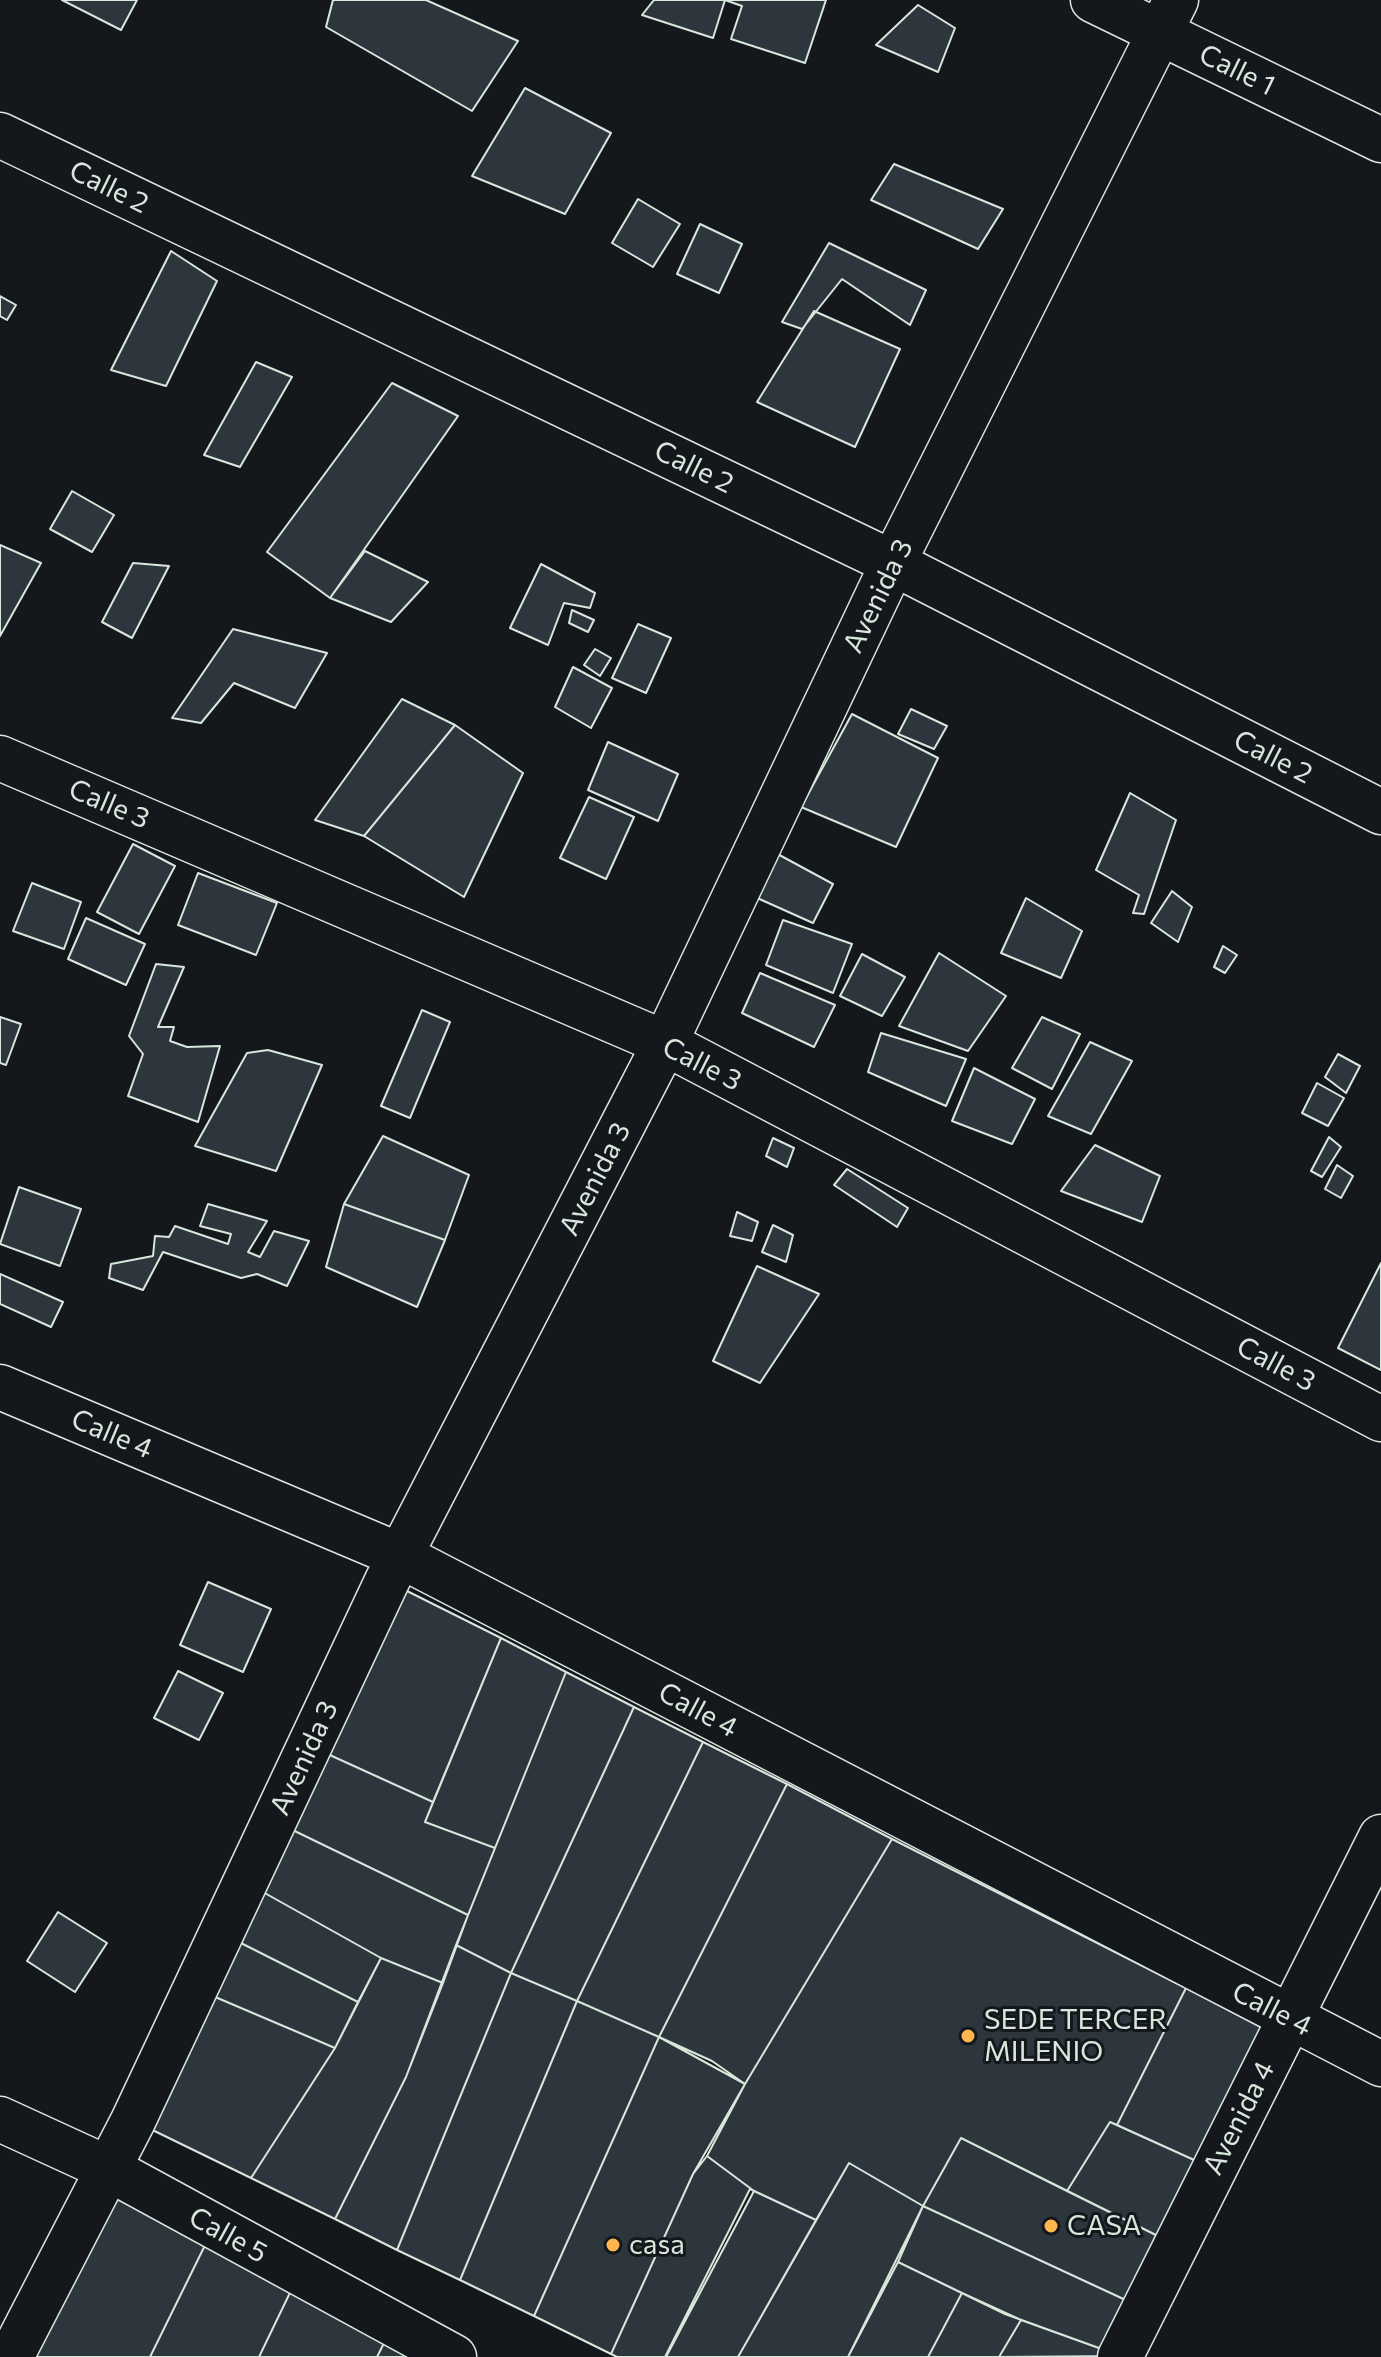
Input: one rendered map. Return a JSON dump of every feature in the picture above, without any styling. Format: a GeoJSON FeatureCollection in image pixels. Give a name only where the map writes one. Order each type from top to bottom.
{"type":"FeatureCollection","features":[{"type":"Feature","properties":{"kind":"street","name":"Calle 1"},"geometry":{"type":"LineString","coordinates":[[1093,0],[1168,16],[1381,140]]}},
{"type":"Feature","properties":{"kind":"street","name":"Avenida 3"},"geometry":{"type":"LineString","coordinates":[[11,2357],[109,2169],[401,1556],[665,1043],[893,563],[1168,16]]}},
{"type":"Feature","properties":{"kind":"street","name":"Calle 2"},"geometry":{"type":"LineString","coordinates":[[0,135],[893,563],[1381,812]]}},
{"type":"Feature","properties":{"kind":"street","name":"Calle 3"},"geometry":{"type":"LineString","coordinates":[[0,758],[665,1043],[1381,1419]]}},
{"type":"Feature","properties":{"kind":"street","name":"Calle 4"},"geometry":{"type":"LineString","coordinates":[[0,1387],[401,1556],[1381,2064]]}},
{"type":"Feature","properties":{"kind":"street","name":"Avenida 4"},"geometry":{"type":"LineString","coordinates":[[1120,2357],[1381,1837]]}},
{"type":"Feature","properties":{"kind":"street","name":"Calle 5"},"geometry":{"type":"LineString","coordinates":[[0,2119],[109,2169],[454,2357]]}},
{"type":"Feature","properties":{"kind":"building"},"geometry":{"type":"Polygon","coordinates":[[[62,0],[137,0],[121,30],[62,0]]]}},
{"type":"Feature","properties":{"kind":"building"},"geometry":{"type":"Polygon","coordinates":[[[333,0],[426,0],[518,41],[472,111],[326,27],[333,0]]]}},
{"type":"Feature","properties":{"kind":"building"},"geometry":{"type":"Polygon","coordinates":[[[654,0],[725,0],[713,38],[642,15],[654,0]]]}},
{"type":"Feature","properties":{"kind":"building"},"geometry":{"type":"Polygon","coordinates":[[[725,0],[826,0],[805,63],[731,39],[742,6],[725,0]]]}},
{"type":"Feature","properties":{"kind":"building"},"geometry":{"type":"Polygon","coordinates":[[[918,5],[955,28],[938,72],[876,45],[918,5]]]}},
{"type":"Feature","properties":{"kind":"building"},"geometry":{"type":"Polygon","coordinates":[[[525,88],[611,133],[565,214],[472,176],[525,88]]]}},
{"type":"Feature","properties":{"kind":"building"},"geometry":{"type":"Polygon","coordinates":[[[894,164],[1003,209],[978,249],[871,200],[894,164]]]}},
{"type":"Feature","properties":{"kind":"building"},"geometry":{"type":"Polygon","coordinates":[[[638,199],[680,224],[653,267],[612,243],[638,199]]]}},
{"type":"Feature","properties":{"kind":"building"},"geometry":{"type":"Polygon","coordinates":[[[700,224],[742,244],[719,293],[677,274],[700,224]]]}},
{"type":"Feature","properties":{"kind":"building"},"geometry":{"type":"Polygon","coordinates":[[[829,243],[926,290],[910,325],[842,279],[802,329],[782,322],[829,243]]]}},
{"type":"Feature","properties":{"kind":"building"},"geometry":{"type":"Polygon","coordinates":[[[171,251],[217,281],[166,386],[111,370],[171,251]]]}},
{"type":"Feature","properties":{"kind":"building"},"geometry":{"type":"Polygon","coordinates":[[[0,296],[16,305],[7,320],[0,316],[0,296]]]}},
{"type":"Feature","properties":{"kind":"building"},"geometry":{"type":"Polygon","coordinates":[[[814,311],[900,349],[855,447],[757,402],[814,311]]]}},
{"type":"Feature","properties":{"kind":"building"},"geometry":{"type":"Polygon","coordinates":[[[256,362],[292,377],[240,467],[204,455],[256,362]]]}},
{"type":"Feature","properties":{"kind":"building"},"geometry":{"type":"Polygon","coordinates":[[[392,383],[458,416],[330,598],[267,552],[392,383]]]}},
{"type":"Feature","properties":{"kind":"building"},"geometry":{"type":"Polygon","coordinates":[[[72,491],[114,515],[92,552],[50,529],[72,491]]]}},
{"type":"Feature","properties":{"kind":"building"},"geometry":{"type":"Polygon","coordinates":[[[0,545],[41,563],[0,636],[0,545]]]}},
{"type":"Feature","properties":{"kind":"building"},"geometry":{"type":"Polygon","coordinates":[[[365,551],[428,582],[391,622],[330,598],[365,551]]]}},
{"type":"Feature","properties":{"kind":"building"},"geometry":{"type":"Polygon","coordinates":[[[133,563],[169,566],[132,638],[102,622],[133,563]]]}},
{"type":"Feature","properties":{"kind":"building"},"geometry":{"type":"Polygon","coordinates":[[[541,564],[595,593],[590,608],[564,603],[548,645],[510,628],[541,564]]]}},
{"type":"Feature","properties":{"kind":"building"},"geometry":{"type":"Polygon","coordinates":[[[572,610],[594,620],[588,632],[569,623],[572,610]]]}},
{"type":"Feature","properties":{"kind":"building"},"geometry":{"type":"Polygon","coordinates":[[[638,624],[671,638],[646,693],[612,678],[638,624]]]}},
{"type":"Feature","properties":{"kind":"building"},"geometry":{"type":"Polygon","coordinates":[[[233,629],[327,653],[295,708],[234,683],[201,723],[172,718],[233,629]]]}},
{"type":"Feature","properties":{"kind":"building"},"geometry":{"type":"Polygon","coordinates":[[[595,649],[611,658],[600,676],[584,665],[595,649]]]}},
{"type":"Feature","properties":{"kind":"building"},"geometry":{"type":"Polygon","coordinates":[[[573,667],[612,688],[591,728],[555,707],[573,667]]]}},
{"type":"Feature","properties":{"kind":"building"},"geometry":{"type":"Polygon","coordinates":[[[402,699],[455,725],[364,836],[315,820],[402,699]]]}},
{"type":"Feature","properties":{"kind":"building"},"geometry":{"type":"Polygon","coordinates":[[[911,709],[947,726],[934,749],[898,734],[911,709]]]}},
{"type":"Feature","properties":{"kind":"building"},"geometry":{"type":"Polygon","coordinates":[[[852,714],[938,758],[896,847],[801,807],[852,714]]]}},
{"type":"Feature","properties":{"kind":"building"},"geometry":{"type":"Polygon","coordinates":[[[455,725],[523,773],[464,897],[364,836],[455,725]]]}},
{"type":"Feature","properties":{"kind":"building"},"geometry":{"type":"Polygon","coordinates":[[[608,742],[678,774],[658,821],[588,790],[608,742]]]}},
{"type":"Feature","properties":{"kind":"building"},"geometry":{"type":"Polygon","coordinates":[[[1130,793],[1176,820],[1144,914],[1133,913],[1139,895],[1096,870],[1130,793]]]}},
{"type":"Feature","properties":{"kind":"building"},"geometry":{"type":"Polygon","coordinates":[[[589,797],[634,817],[606,879],[560,858],[589,797]]]}},
{"type":"Feature","properties":{"kind":"building"},"geometry":{"type":"Polygon","coordinates":[[[133,844],[175,866],[139,934],[97,912],[133,844]]]}},
{"type":"Feature","properties":{"kind":"building"},"geometry":{"type":"Polygon","coordinates":[[[772,851],[833,884],[813,923],[746,893],[772,851]]]}},
{"type":"Feature","properties":{"kind":"building"},"geometry":{"type":"Polygon","coordinates":[[[198,873],[277,903],[256,955],[178,925],[198,873]]]}},
{"type":"Feature","properties":{"kind":"building"},"geometry":{"type":"Polygon","coordinates":[[[32,883],[81,902],[64,949],[13,931],[32,883]]]}},
{"type":"Feature","properties":{"kind":"building"},"geometry":{"type":"Polygon","coordinates":[[[1172,891],[1192,907],[1178,942],[1151,923],[1172,891]]]}},
{"type":"Feature","properties":{"kind":"building"},"geometry":{"type":"Polygon","coordinates":[[[1026,898],[1082,931],[1061,978],[1001,953],[1026,898]]]}},
{"type":"Feature","properties":{"kind":"building"},"geometry":{"type":"Polygon","coordinates":[[[86,918],[145,944],[126,985],[68,959],[86,918]]]}},
{"type":"Feature","properties":{"kind":"building"},"geometry":{"type":"Polygon","coordinates":[[[783,920],[852,944],[833,993],[766,965],[783,920]]]}},
{"type":"Feature","properties":{"kind":"building"},"geometry":{"type":"Polygon","coordinates":[[[1223,946],[1237,955],[1225,973],[1214,967],[1223,946]]]}},
{"type":"Feature","properties":{"kind":"building"},"geometry":{"type":"Polygon","coordinates":[[[939,953],[1006,996],[968,1051],[899,1026],[939,953]]]}},
{"type":"Feature","properties":{"kind":"building"},"geometry":{"type":"Polygon","coordinates":[[[862,954],[905,977],[882,1016],[840,996],[862,954]]]}},
{"type":"Feature","properties":{"kind":"building"},"geometry":{"type":"Polygon","coordinates":[[[156,964],[184,967],[158,1027],[174,1027],[170,1041],[187,1047],[220,1046],[198,1122],[128,1096],[143,1054],[129,1036],[156,964]]]}},
{"type":"Feature","properties":{"kind":"building"},"geometry":{"type":"Polygon","coordinates":[[[760,973],[835,1005],[814,1047],[742,1013],[760,973]]]}},
{"type":"Feature","properties":{"kind":"building"},"geometry":{"type":"Polygon","coordinates":[[[422,1010],[450,1022],[410,1118],[381,1106],[422,1010]]]}},
{"type":"Feature","properties":{"kind":"building"},"geometry":{"type":"Polygon","coordinates":[[[0,1017],[21,1024],[6,1065],[0,1063],[0,1017]]]}},
{"type":"Feature","properties":{"kind":"building"},"geometry":{"type":"Polygon","coordinates":[[[1042,1017],[1080,1034],[1052,1089],[1012,1068],[1042,1017]]]}},
{"type":"Feature","properties":{"kind":"building"},"geometry":{"type":"Polygon","coordinates":[[[881,1033],[966,1059],[946,1106],[868,1072],[881,1033]]]}},
{"type":"Feature","properties":{"kind":"building"},"geometry":{"type":"Polygon","coordinates":[[[1090,1042],[1132,1061],[1091,1134],[1048,1116],[1090,1042]]]}},
{"type":"Feature","properties":{"kind":"building"},"geometry":{"type":"Polygon","coordinates":[[[268,1050],[322,1065],[276,1171],[195,1146],[247,1053],[268,1050]]]}},
{"type":"Feature","properties":{"kind":"building"},"geometry":{"type":"Polygon","coordinates":[[[1338,1054],[1360,1066],[1346,1093],[1325,1077],[1338,1054]]]}},
{"type":"Feature","properties":{"kind":"building"},"geometry":{"type":"Polygon","coordinates":[[[974,1068],[1035,1099],[1012,1144],[952,1121],[974,1068]]]}},
{"type":"Feature","properties":{"kind":"building"},"geometry":{"type":"Polygon","coordinates":[[[1317,1083],[1344,1098],[1328,1126],[1302,1113],[1317,1083]]]}},
{"type":"Feature","properties":{"kind":"building"},"geometry":{"type":"Polygon","coordinates":[[[383,1136],[469,1175],[445,1240],[344,1204],[383,1136]]]}},
{"type":"Feature","properties":{"kind":"building"},"geometry":{"type":"Polygon","coordinates":[[[1329,1137],[1341,1147],[1322,1177],[1311,1171],[1329,1137]]]}},
{"type":"Feature","properties":{"kind":"building"},"geometry":{"type":"Polygon","coordinates":[[[773,1138],[794,1148],[787,1167],[766,1156],[773,1138]]]}},
{"type":"Feature","properties":{"kind":"building"},"geometry":{"type":"Polygon","coordinates":[[[1095,1145],[1160,1176],[1142,1222],[1061,1191],[1095,1145]]]}},
{"type":"Feature","properties":{"kind":"building"},"geometry":{"type":"Polygon","coordinates":[[[1337,1165],[1353,1176],[1341,1198],[1325,1189],[1337,1165]]]}},
{"type":"Feature","properties":{"kind":"building"},"geometry":{"type":"Polygon","coordinates":[[[847,1169],[908,1208],[897,1227],[834,1185],[847,1169]]]}},
{"type":"Feature","properties":{"kind":"building"},"geometry":{"type":"Polygon","coordinates":[[[19,1187],[81,1209],[60,1266],[0,1244],[19,1187]]]}},
{"type":"Feature","properties":{"kind":"building"},"geometry":{"type":"Polygon","coordinates":[[[208,1204],[267,1221],[248,1252],[260,1257],[274,1231],[309,1241],[287,1286],[257,1274],[241,1278],[163,1252],[143,1290],[109,1278],[111,1264],[153,1256],[155,1236],[169,1237],[175,1226],[228,1244],[231,1234],[200,1226],[208,1204]]]}},
{"type":"Feature","properties":{"kind":"building"},"geometry":{"type":"Polygon","coordinates":[[[344,1204],[445,1240],[417,1307],[326,1267],[344,1204]]]}},
{"type":"Feature","properties":{"kind":"building"},"geometry":{"type":"Polygon","coordinates":[[[737,1212],[758,1222],[752,1241],[730,1236],[737,1212]]]}},
{"type":"Feature","properties":{"kind":"building"},"geometry":{"type":"Polygon","coordinates":[[[773,1225],[793,1235],[786,1262],[762,1252],[773,1225]]]}},
{"type":"Feature","properties":{"kind":"building"},"geometry":{"type":"Polygon","coordinates":[[[1381,1263],[1381,1370],[1338,1348],[1381,1263]]]}},
{"type":"Feature","properties":{"kind":"building"},"geometry":{"type":"Polygon","coordinates":[[[757,1266],[819,1294],[760,1383],[713,1361],[757,1266]]]}},
{"type":"Feature","properties":{"kind":"building"},"geometry":{"type":"Polygon","coordinates":[[[0,1274],[63,1302],[51,1327],[0,1304],[0,1274]]]}},
{"type":"Feature","properties":{"kind":"building"},"geometry":{"type":"Polygon","coordinates":[[[387,1581],[501,1638],[433,1802],[310,1746],[387,1581]]]}},
{"type":"Feature","properties":{"kind":"building"},"geometry":{"type":"Polygon","coordinates":[[[208,1582],[271,1609],[243,1672],[180,1645],[208,1582]]]}},
{"type":"Feature","properties":{"kind":"building"},"geometry":{"type":"Polygon","coordinates":[[[501,1638],[566,1672],[495,1848],[425,1822],[501,1638]]]}},
{"type":"Feature","properties":{"kind":"building"},"geometry":{"type":"Polygon","coordinates":[[[178,1671],[223,1693],[199,1740],[154,1718],[178,1671]]]}},
{"type":"Feature","properties":{"kind":"building"},"geometry":{"type":"Polygon","coordinates":[[[566,1672],[634,1707],[511,1973],[456,1945],[566,1672]]]}},
{"type":"Feature","properties":{"kind":"building"},"geometry":{"type":"Polygon","coordinates":[[[634,1707],[703,1742],[577,2001],[511,1973],[634,1707]]]}},
{"type":"Feature","properties":{"kind":"building"},"geometry":{"type":"Polygon","coordinates":[[[703,1742],[787,1784],[659,2037],[577,2001],[703,1742]]]}},
{"type":"Feature","properties":{"kind":"building"},"geometry":{"type":"Polygon","coordinates":[[[310,1746],[433,1802],[425,1822],[495,1848],[468,1915],[274,1821],[310,1746]]]}},
{"type":"Feature","properties":{"kind":"building"},"geometry":{"type":"Polygon","coordinates":[[[787,1784],[892,1839],[745,2084],[659,2037],[787,1784]]]}},
{"type":"Feature","properties":{"kind":"building"},"geometry":{"type":"Polygon","coordinates":[[[274,1821],[468,1915],[443,1983],[381,1958],[245,1882],[274,1821]]]}},
{"type":"Feature","properties":{"kind":"building","name":"SEDE TERCER MILENIO"},"geometry":{"type":"Polygon","coordinates":[[[892,1839],[1186,1988],[1117,2125],[1110,2122],[1067,2191],[961,2138],[923,2206],[849,2163],[816,2220],[754,2191],[707,2156],[745,2084],[892,1839]]]}},
{"type":"Feature","properties":{"kind":"building"},"geometry":{"type":"Polygon","coordinates":[[[245,1882],[381,1958],[358,2002],[221,1933],[245,1882]]]}},
{"type":"Feature","properties":{"kind":"building"},"geometry":{"type":"Polygon","coordinates":[[[58,1912],[107,1943],[75,1992],[27,1961],[58,1912]]]}},
{"type":"Feature","properties":{"kind":"building"},"geometry":{"type":"Polygon","coordinates":[[[221,1933],[358,2002],[335,2048],[194,1988],[221,1933]]]}},
{"type":"Feature","properties":{"kind":"building"},"geometry":{"type":"Polygon","coordinates":[[[456,1945],[511,1973],[397,2250],[335,2219],[406,2077],[456,1945]]]}},
{"type":"Feature","properties":{"kind":"building"},"geometry":{"type":"Polygon","coordinates":[[[381,1958],[443,1983],[406,2077],[335,2219],[251,2178],[335,2048],[381,1958]]]}},
{"type":"Feature","properties":{"kind":"building"},"geometry":{"type":"Polygon","coordinates":[[[511,1973],[577,2001],[460,2280],[397,2250],[511,1973]]]}},
{"type":"Feature","properties":{"kind":"building"},"geometry":{"type":"Polygon","coordinates":[[[194,1988],[335,2048],[251,2178],[136,2122],[194,1988]]]}},
{"type":"Feature","properties":{"kind":"building","name":"CASA"},"geometry":{"type":"Polygon","coordinates":[[[1186,1988],[1280,2037],[1214,2169],[1117,2125],[1186,1988]]]}},
{"type":"Feature","properties":{"kind":"building"},"geometry":{"type":"Polygon","coordinates":[[[577,2001],[659,2037],[534,2316],[460,2280],[577,2001]]]}},
{"type":"Feature","properties":{"kind":"building","name":"casa"},"geometry":{"type":"Polygon","coordinates":[[[659,2037],[712,2061],[745,2084],[693,2174],[611,2354],[534,2316],[659,2037]]]}},
{"type":"Feature","properties":{"kind":"building","name":"CASA"},"geometry":{"type":"Polygon","coordinates":[[[1110,2122],[1214,2169],[1176,2245],[1067,2191],[1110,2122]]]}},
{"type":"Feature","properties":{"kind":"building","name":"CASA"},"geometry":{"type":"Polygon","coordinates":[[[961,2138],[1176,2245],[1145,2309],[923,2206],[961,2138]]]}},
{"type":"Feature","properties":{"kind":"building","name":"casa"},"geometry":{"type":"Polygon","coordinates":[[[707,2156],[754,2191],[666,2357],[617,2357],[611,2354],[693,2174],[707,2156]]]}},
{"type":"Feature","properties":{"kind":"building"},"geometry":{"type":"Polygon","coordinates":[[[849,2163],[923,2206],[848,2357],[738,2357],[849,2163]]]}},
{"type":"Feature","properties":{"kind":"building"},"geometry":{"type":"Polygon","coordinates":[[[109,2169],[214,2227],[150,2357],[11,2357],[109,2169]]]}},
{"type":"Feature","properties":{"kind":"building","name":"casa"},"geometry":{"type":"Polygon","coordinates":[[[750,2189],[816,2220],[738,2357],[665,2357],[750,2189]]]}},
{"type":"Feature","properties":{"kind":"building","name":"CASA"},"geometry":{"type":"Polygon","coordinates":[[[923,2206],[1145,2309],[1121,2356],[1005,2314],[898,2262],[923,2206]]]}},
{"type":"Feature","properties":{"kind":"building"},"geometry":{"type":"Polygon","coordinates":[[[214,2227],[299,2274],[259,2357],[150,2357],[214,2227]]]}},
{"type":"Feature","properties":{"kind":"building"},"geometry":{"type":"Polygon","coordinates":[[[898,2262],[962,2293],[928,2357],[848,2357],[898,2262]]]}},
{"type":"Feature","properties":{"kind":"building"},"geometry":{"type":"Polygon","coordinates":[[[299,2274],[393,2325],[377,2357],[259,2357],[299,2274]]]}},
{"type":"Feature","properties":{"kind":"building"},"geometry":{"type":"Polygon","coordinates":[[[962,2293],[1021,2320],[999,2357],[928,2357],[962,2293]]]}},
{"type":"Feature","properties":{"kind":"building"},"geometry":{"type":"Polygon","coordinates":[[[1021,2320],[1121,2356],[999,2357],[1021,2320]]]}},
{"type":"Feature","properties":{"kind":"building"},"geometry":{"type":"Polygon","coordinates":[[[393,2325],[454,2357],[377,2357],[393,2325]]]}},
{"type":"Feature","properties":{"kind":"place","name":"SEDE TERCER MILENIO"},"geometry":{"type":"Point","coordinates":[968,2036]}},
{"type":"Feature","properties":{"kind":"place","name":"CASA"},"geometry":{"type":"Point","coordinates":[1051,2226]}},
{"type":"Feature","properties":{"kind":"place","name":"casa"},"geometry":{"type":"Point","coordinates":[613,2245]}}]}
